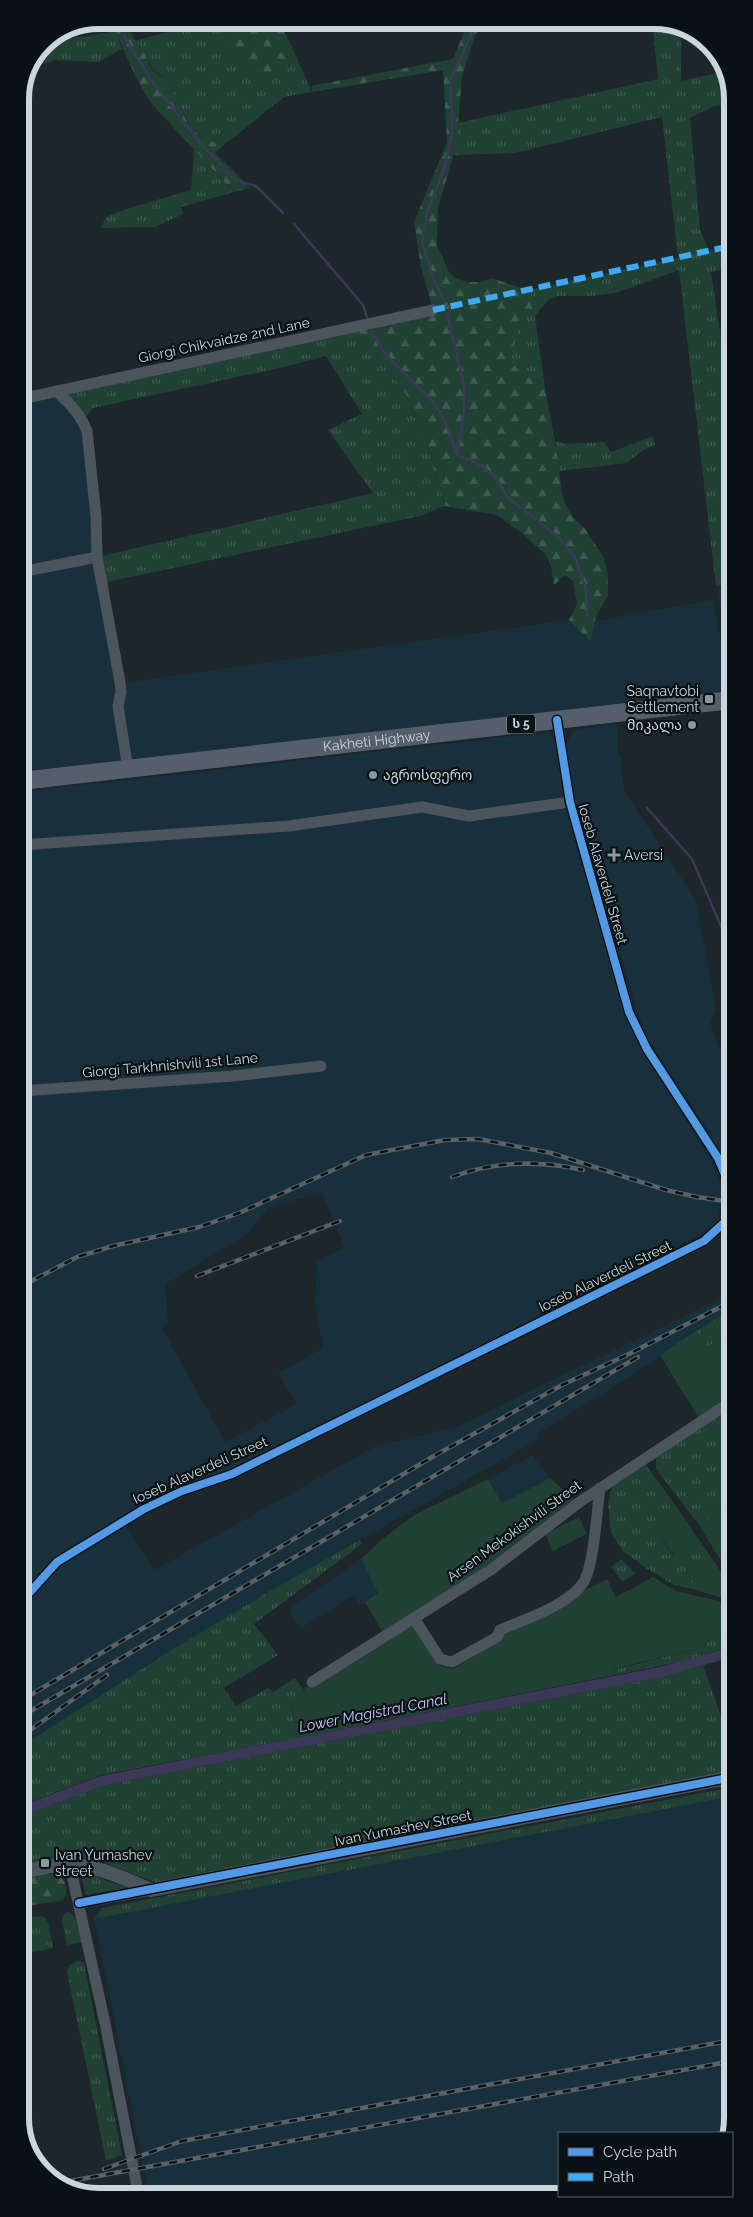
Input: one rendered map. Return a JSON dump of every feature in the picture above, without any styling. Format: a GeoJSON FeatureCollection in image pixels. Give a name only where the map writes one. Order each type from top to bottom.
{"type":"FeatureCollection","features":[{"type":"Feature","properties":{"kind":"highway","name":"Kakheti Highway"},"geometry":{"type":"LineString","coordinates":[[29,780],[724,701]]}},
{"type":"Feature","properties":{"kind":"street","name":"Giorgi Chikvaidze 2nd Lane"},"geometry":{"type":"LineString","coordinates":[[29,397],[434,310]]}},
{"type":"Feature","properties":{"kind":"street"},"geometry":{"type":"LineString","coordinates":[[56,391],[83,420],[88,431],[96,516],[97,557],[122,692],[118,706],[128,769]]}},
{"type":"Feature","properties":{"kind":"street"},"geometry":{"type":"LineString","coordinates":[[29,570],[97,557]]}},
{"type":"Feature","properties":{"kind":"street","name":"Ioseb Alaverdeli Street"},"geometry":{"type":"LineString","coordinates":[[557,720],[570,802],[629,1012],[659,1068],[718,1158],[724,1174]]}},
{"type":"Feature","properties":{"kind":"street"},"geometry":{"type":"LineString","coordinates":[[29,844],[289,826],[422,807],[469,816],[570,802]]}},
{"type":"Feature","properties":{"kind":"street","name":"Giorgi Tarkhnishvili 1st Lane"},"geometry":{"type":"LineString","coordinates":[[29,1091],[233,1076],[321,1066]]}},
{"type":"Feature","properties":{"kind":"street"},"geometry":{"type":"LineString","coordinates":[[718,1158],[724,1159]]}},
{"type":"Feature","properties":{"kind":"street","name":"Ioseb Alaverdeli Street"},"geometry":{"type":"LineString","coordinates":[[29,1593],[58,1562],[144,1509],[182,1491],[232,1474],[704,1241],[724,1223]]}},
{"type":"Feature","properties":{"kind":"street","name":"Arsen Mekokishvili Street"},"geometry":{"type":"LineString","coordinates":[[312,1682],[492,1569],[600,1488],[724,1406]]}},
{"type":"Feature","properties":{"kind":"street"},"geometry":{"type":"LineString","coordinates":[[414,1618],[440,1659],[452,1662],[496,1637],[500,1630],[563,1601],[576,1592],[584,1582],[593,1548],[600,1488]]}},
{"type":"Feature","properties":{"kind":"street","name":"Ivan Yumashev Street"},"geometry":{"type":"LineString","coordinates":[[79,1903],[724,1779]]}},
{"type":"Feature","properties":{"kind":"street"},"geometry":{"type":"LineString","coordinates":[[29,1871],[66,1865],[91,1867],[112,1872],[151,1890]]}},
{"type":"Feature","properties":{"kind":"street"},"geometry":{"type":"LineString","coordinates":[[66,1865],[72,1875],[79,1903],[137,2188]]}},
{"type":"Feature","properties":{"kind":"shaded area"},"geometry":{"type":"Polygon","coordinates":[[[56,391],[83,420],[120,682],[124,760],[29,771],[29,397],[56,391]]]}},
{"type":"Feature","properties":{"kind":"shaded area"},"geometry":{"type":"Polygon","coordinates":[[[724,590],[724,622],[718,591],[724,590]]]}},
{"type":"Feature","properties":{"kind":"shaded area"},"geometry":{"type":"Polygon","coordinates":[[[713,600],[724,657],[724,694],[129,760],[121,707],[124,683],[569,620],[591,642],[595,621],[713,600]]]}},
{"type":"Feature","properties":{"kind":"shaded area"},"geometry":{"type":"Polygon","coordinates":[[[617,724],[617,755],[621,756],[624,791],[696,900],[716,1009],[710,1023],[724,1061],[724,1157],[720,1156],[702,1120],[648,1040],[636,1009],[592,852],[574,797],[565,750],[572,732],[577,729],[617,724]]]}},
{"type":"Feature","properties":{"kind":"shaded area"},"geometry":{"type":"Polygon","coordinates":[[[549,732],[556,744],[645,1055],[712,1162],[724,1196],[713,1228],[233,1470],[121,1518],[154,1570],[376,1446],[456,1427],[724,1297],[724,1314],[629,1377],[537,1434],[539,1439],[263,1595],[173,1649],[29,1742],[29,791],[549,732]],[[322,1193],[268,1207],[249,1233],[166,1284],[168,1323],[162,1328],[225,1442],[297,1404],[278,1373],[323,1348],[315,1303],[317,1262],[344,1247],[322,1193]]]}},
{"type":"Feature","properties":{"kind":"shaded area"},"geometry":{"type":"Polygon","coordinates":[[[532,1455],[550,1478],[502,1503],[488,1479],[532,1455]]]}},
{"type":"Feature","properties":{"kind":"shaded area"},"geometry":{"type":"Polygon","coordinates":[[[361,1559],[379,1593],[360,1606],[354,1595],[301,1628],[289,1611],[295,1604],[361,1559]]]}},
{"type":"Feature","properties":{"kind":"shaded area"},"geometry":{"type":"Polygon","coordinates":[[[724,1798],[723,2132],[558,2132],[558,2188],[147,2188],[94,1919],[724,1798]]]}},
{"type":"Feature","properties":{"kind":"green space"},"geometry":{"type":"Polygon","coordinates":[[[115,29],[129,29],[153,71],[164,78],[172,90],[186,120],[192,128],[199,135],[210,141],[224,145],[215,153],[250,188],[234,192],[158,111],[137,79],[115,29]]]}},
{"type":"Feature","properties":{"kind":"green space"},"geometry":{"type":"Polygon","coordinates":[[[180,29],[237,29],[288,68],[292,47],[312,92],[284,97],[224,145],[206,141],[191,127],[164,77],[153,70],[144,53],[134,41],[180,29]]]}},
{"type":"Feature","properties":{"kind":"green space"},"geometry":{"type":"Polygon","coordinates":[[[235,29],[283,29],[292,47],[288,68],[279,72],[260,72],[247,68],[242,65],[225,41],[235,29]]]}},
{"type":"Feature","properties":{"kind":"green space"},"geometry":{"type":"Polygon","coordinates":[[[465,29],[481,29],[475,35],[462,76],[456,147],[438,208],[437,245],[449,272],[455,278],[467,282],[481,282],[492,278],[527,290],[535,316],[521,318],[510,361],[525,377],[544,381],[558,460],[562,495],[571,515],[586,530],[604,558],[608,575],[608,596],[596,616],[591,642],[569,620],[577,604],[573,581],[565,575],[554,585],[551,566],[545,554],[523,534],[497,515],[445,506],[427,442],[404,390],[353,328],[433,310],[421,267],[414,222],[447,142],[443,70],[312,92],[311,86],[453,59],[465,29]]]}},
{"type":"Feature","properties":{"kind":"green space"},"geometry":{"type":"Polygon","coordinates":[[[653,29],[668,30],[681,34],[681,81],[719,73],[724,89],[724,105],[714,106],[690,118],[700,230],[709,251],[724,248],[724,269],[711,272],[724,358],[724,584],[716,586],[679,270],[616,293],[591,296],[558,296],[548,300],[535,316],[544,381],[525,377],[509,361],[521,318],[534,315],[527,290],[678,258],[662,117],[515,153],[454,155],[458,123],[658,79],[653,29]]]}},
{"type":"Feature","properties":{"kind":"green space"},"geometry":{"type":"Polygon","coordinates":[[[116,31],[122,49],[99,62],[55,60],[37,66],[49,49],[60,40],[116,31]]]}},
{"type":"Feature","properties":{"kind":"green space"},"geometry":{"type":"Polygon","coordinates":[[[194,149],[234,192],[181,207],[183,214],[155,227],[101,228],[106,217],[191,190],[194,149]]]}},
{"type":"Feature","properties":{"kind":"green space"},"geometry":{"type":"Polygon","coordinates":[[[353,328],[404,390],[427,442],[445,506],[420,516],[102,583],[97,557],[373,493],[328,430],[362,414],[326,356],[275,369],[93,408],[83,420],[56,391],[353,328]]]}},
{"type":"Feature","properties":{"kind":"green space"},"geometry":{"type":"Polygon","coordinates":[[[653,436],[655,445],[643,450],[627,463],[559,471],[555,441],[566,444],[604,442],[611,452],[653,436]]]}},
{"type":"Feature","properties":{"kind":"green space"},"geometry":{"type":"Polygon","coordinates":[[[724,1314],[724,1337],[705,1348],[696,1331],[724,1314]]]}},
{"type":"Feature","properties":{"kind":"green space"},"geometry":{"type":"Polygon","coordinates":[[[696,1331],[705,1348],[724,1337],[724,1403],[700,1420],[660,1355],[696,1331]]]}},
{"type":"Feature","properties":{"kind":"green space"},"geometry":{"type":"Polygon","coordinates":[[[724,1411],[724,1508],[699,1525],[656,1469],[656,1457],[724,1411]]]}},
{"type":"Feature","properties":{"kind":"green space"},"geometry":{"type":"Polygon","coordinates":[[[646,1465],[678,1509],[654,1528],[673,1555],[698,1538],[713,1560],[697,1572],[693,1589],[674,1585],[646,1568],[623,1551],[611,1533],[608,1503],[613,1486],[646,1465]]]}},
{"type":"Feature","properties":{"kind":"green space"},"geometry":{"type":"Polygon","coordinates":[[[550,1478],[577,1502],[501,1559],[383,1633],[365,1602],[378,1593],[361,1559],[380,1541],[414,1515],[488,1479],[502,1503],[550,1478]]]}},
{"type":"Feature","properties":{"kind":"green space"},"geometry":{"type":"Polygon","coordinates":[[[724,1508],[724,1566],[699,1525],[724,1508]]]}},
{"type":"Feature","properties":{"kind":"green space"},"geometry":{"type":"Polygon","coordinates":[[[678,1509],[698,1538],[674,1555],[654,1528],[678,1509]]]}},
{"type":"Feature","properties":{"kind":"green space"},"geometry":{"type":"Polygon","coordinates":[[[579,1517],[587,1534],[553,1551],[545,1534],[579,1517]]]}},
{"type":"Feature","properties":{"kind":"green space"},"geometry":{"type":"Polygon","coordinates":[[[360,1540],[362,1544],[254,1624],[278,1655],[224,1688],[236,1706],[268,1688],[273,1692],[295,1678],[307,1694],[292,1704],[297,1738],[101,1775],[29,1802],[29,1742],[173,1649],[360,1540]]]}},
{"type":"Feature","properties":{"kind":"green space"},"geometry":{"type":"Polygon","coordinates":[[[621,1559],[636,1574],[622,1581],[611,1567],[621,1559]]]}},
{"type":"Feature","properties":{"kind":"green space"},"geometry":{"type":"Polygon","coordinates":[[[713,1560],[724,1576],[724,1597],[693,1589],[695,1575],[713,1560]]]}},
{"type":"Feature","properties":{"kind":"green space"},"geometry":{"type":"Polygon","coordinates":[[[653,1577],[676,1591],[719,1601],[724,1608],[724,1631],[696,1649],[614,1669],[615,1675],[297,1738],[292,1704],[307,1694],[304,1689],[412,1623],[440,1666],[453,1669],[497,1642],[501,1633],[607,1579],[616,1597],[653,1577]]]}},
{"type":"Feature","properties":{"kind":"green space"},"geometry":{"type":"Polygon","coordinates":[[[724,1631],[724,1648],[684,1661],[615,1675],[613,1670],[696,1649],[724,1631]]]}},
{"type":"Feature","properties":{"kind":"green space"},"geometry":{"type":"Polygon","coordinates":[[[703,1665],[721,1716],[724,1716],[724,1773],[159,1883],[93,1859],[75,1857],[29,1864],[29,1813],[102,1786],[644,1680],[703,1665]]]}},
{"type":"Feature","properties":{"kind":"green space"},"geometry":{"type":"Polygon","coordinates":[[[724,1789],[724,1798],[94,1919],[102,1908],[724,1789]]]}},
{"type":"Feature","properties":{"kind":"green space"},"geometry":{"type":"Polygon","coordinates":[[[80,1871],[128,1888],[86,1895],[80,1871]]]}},
{"type":"Feature","properties":{"kind":"green space"},"geometry":{"type":"Polygon","coordinates":[[[43,1873],[58,1875],[64,1881],[66,1889],[66,1895],[63,1900],[29,1906],[29,1876],[43,1873]]]}},
{"type":"Feature","properties":{"kind":"green space"},"geometry":{"type":"Polygon","coordinates":[[[68,1912],[75,1917],[82,1942],[67,1945],[62,1921],[64,1914],[68,1912]]]}},
{"type":"Feature","properties":{"kind":"green space"},"geometry":{"type":"Polygon","coordinates":[[[44,1917],[48,1922],[53,1948],[29,1953],[29,1918],[44,1917]]]}},
{"type":"Feature","properties":{"kind":"green space"},"geometry":{"type":"Polygon","coordinates":[[[78,1961],[84,1963],[122,2155],[106,2161],[67,1972],[69,1965],[78,1961]]]}},
{"type":"Feature","properties":{"kind":"waterway"},"geometry":{"type":"LineString","coordinates":[[444,301],[434,281],[422,242],[428,210],[443,172],[452,135],[451,79],[474,29]]}},
{"type":"Feature","properties":{"kind":"waterway"},"geometry":{"type":"LineString","coordinates":[[124,36],[153,83],[202,145],[235,180],[256,186],[283,213]]}},
{"type":"Feature","properties":{"kind":"waterway"},"geometry":{"type":"LineString","coordinates":[[294,224],[363,305],[367,317]]}},
{"type":"Feature","properties":{"kind":"waterway"},"geometry":{"type":"LineString","coordinates":[[447,314],[464,384],[464,412],[457,453]]}},
{"type":"Feature","properties":{"kind":"waterway"},"geometry":{"type":"LineString","coordinates":[[371,331],[385,354],[437,406],[450,433],[457,455],[477,463],[496,477],[507,497],[557,536],[575,557],[586,589],[587,616]]}},
{"type":"Feature","properties":{"kind":"waterway"},"geometry":{"type":"LineString","coordinates":[[647,808],[692,859],[724,934]]}},
{"type":"Feature","properties":{"kind":"waterway","name":"Lower Magistral Canal"},"geometry":{"type":"LineString","coordinates":[[29,1808],[101,1781],[661,1672],[724,1654]]}},
{"type":"Feature","properties":{"kind":"railway"},"geometry":{"type":"LineString","coordinates":[[29,1282],[77,1257],[113,1246],[199,1227],[239,1213],[366,1155],[445,1140],[478,1139],[551,1153],[666,1190],[724,1201]]}},
{"type":"Feature","properties":{"kind":"railway"},"geometry":{"type":"LineString","coordinates":[[452,1177],[484,1168],[517,1164],[550,1165],[583,1170]]}},
{"type":"Feature","properties":{"kind":"railway"},"geometry":{"type":"LineString","coordinates":[[197,1276],[340,1221]]}},
{"type":"Feature","properties":{"kind":"railway"},"geometry":{"type":"LineString","coordinates":[[29,1696],[434,1456],[562,1385],[629,1354],[724,1305]]}},
{"type":"Feature","properties":{"kind":"railway"},"geometry":{"type":"LineString","coordinates":[[29,1712],[638,1357]]}},
{"type":"Feature","properties":{"kind":"railway"},"geometry":{"type":"LineString","coordinates":[[29,1731],[107,1675]]}},
{"type":"Feature","properties":{"kind":"railway"},"geometry":{"type":"LineString","coordinates":[[104,2169],[182,2141],[724,2042]]}},
{"type":"Feature","properties":{"kind":"railway"},"geometry":{"type":"LineString","coordinates":[[69,2181],[724,2063]]}},
{"type":"Feature","properties":{"kind":"marked path"},"geometry":{"type":"LineString","coordinates":[[433,310],[724,248]]}},
{"type":"Feature","properties":{"kind":"cycle path"},"geometry":{"type":"LineString","coordinates":[[557,720],[570,802],[629,1012],[647,1049],[718,1158],[724,1172]]}},
{"type":"Feature","properties":{"kind":"cycle path"},"geometry":{"type":"LineString","coordinates":[[29,1593],[57,1562],[144,1509],[182,1491],[232,1474],[704,1241],[724,1223]]}},
{"type":"Feature","properties":{"kind":"cycle path"},"geometry":{"type":"LineString","coordinates":[[79,1903],[724,1779]]}},
{"type":"Feature","properties":{"kind":"place","name":"Saqnavtobi Settlement"},"geometry":{"type":"Point","coordinates":[709,699]}},
{"type":"Feature","properties":{"kind":"place","name":"მიკალა"},"geometry":{"type":"Point","coordinates":[692,725]}},
{"type":"Feature","properties":{"kind":"place","name":"აგროსფერო"},"geometry":{"type":"Point","coordinates":[373,775]}},
{"type":"Feature","properties":{"kind":"place","name":"Aversi"},"geometry":{"type":"Point","coordinates":[614,855]}},
{"type":"Feature","properties":{"kind":"place","name":"Ivan Yumashev street"},"geometry":{"type":"Point","coordinates":[45,1863]}}]}
